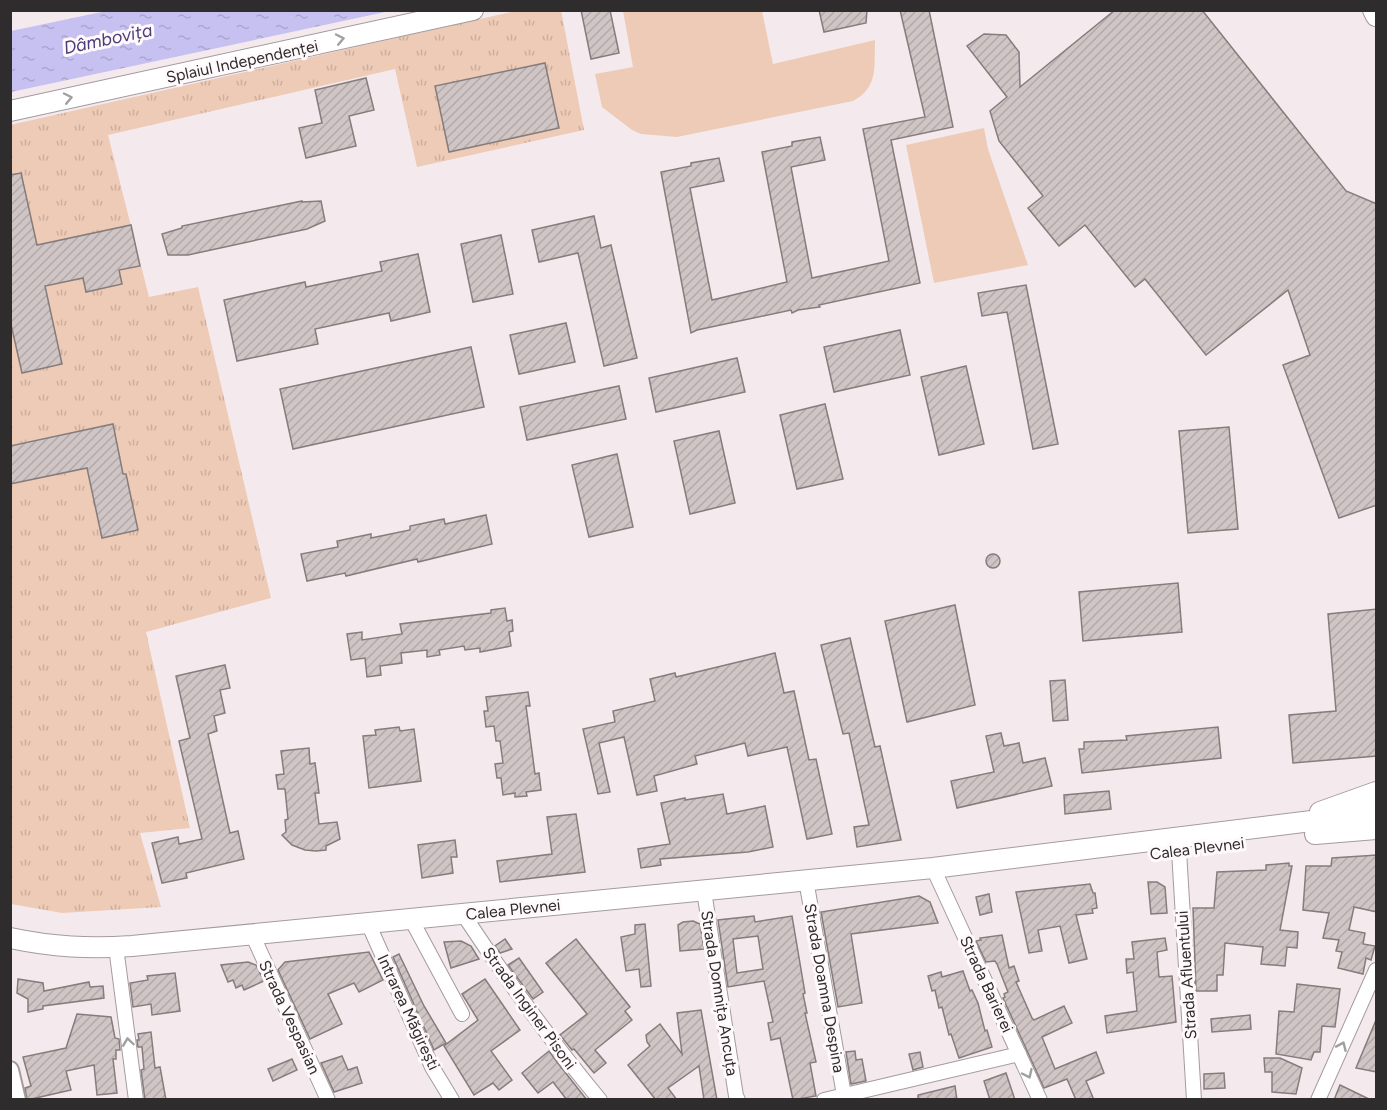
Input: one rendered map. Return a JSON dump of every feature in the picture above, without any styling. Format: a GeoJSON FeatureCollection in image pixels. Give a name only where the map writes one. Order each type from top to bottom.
{"type":"FeatureCollection","features":[{"type":"Feature","properties":{"kind":"main road","name":"Splaiul Independenței"},"geometry":{"type":"LineString","coordinates":[[10,111],[473,10]]}},
{"type":"Feature","properties":{"kind":"main road"},"geometry":{"type":"LineString","coordinates":[[1373,10],[1377,15]]}},
{"type":"Feature","properties":{"kind":"main road","name":"Calea Plevnei"},"geometry":{"type":"LineString","coordinates":[[1285,825],[1377,792]]}},
{"type":"Feature","properties":{"kind":"main road","name":"Calea Plevnei"},"geometry":{"type":"LineString","coordinates":[[10,938],[63,947],[116,947],[933,868],[1377,813]]}},
{"type":"Feature","properties":{"kind":"main road"},"geometry":{"type":"LineString","coordinates":[[1328,832],[1377,819]]}},
{"type":"Feature","properties":{"kind":"main road","name":"Calea Plevnei"},"geometry":{"type":"LineString","coordinates":[[1017,859],[1091,859],[1179,851],[1328,832],[1377,829]]}},
{"type":"Feature","properties":{"kind":"street","name":"Strada Afluentului"},"geometry":{"type":"LineString","coordinates":[[1179,851],[1194,1100]]}},
{"type":"Feature","properties":{"kind":"street","name":"Strada Barierei"},"geometry":{"type":"LineString","coordinates":[[933,868],[1040,1100]]}},
{"type":"Feature","properties":{"kind":"street","name":"Strada Doamna Despina"},"geometry":{"type":"LineString","coordinates":[[806,880],[844,1095]]}},
{"type":"Feature","properties":{"kind":"street","name":"Strada Domnița Ancuța"},"geometry":{"type":"LineString","coordinates":[[704,891],[737,1098]]}},
{"type":"Feature","properties":{"kind":"street","name":"Strada Inginer Pisoni"},"geometry":{"type":"LineString","coordinates":[[464,914],[497,966],[554,1044],[600,1100]]}},
{"type":"Feature","properties":{"kind":"street"},"geometry":{"type":"LineString","coordinates":[[411,919],[462,1014]]}},
{"type":"Feature","properties":{"kind":"street","name":"Intrarea Măgirești"},"geometry":{"type":"LineString","coordinates":[[368,923],[432,1066],[452,1100]]}},
{"type":"Feature","properties":{"kind":"street","name":"Strada Vespasian"},"geometry":{"type":"LineString","coordinates":[[252,934],[328,1100]]}},
{"type":"Feature","properties":{"kind":"street"},"geometry":{"type":"LineString","coordinates":[[116,947],[117,969],[136,1100]]}},
{"type":"Feature","properties":{"kind":"street"},"geometry":{"type":"LineString","coordinates":[[1318,1100],[1377,970]]}},
{"type":"Feature","properties":{"kind":"street"},"geometry":{"type":"LineString","coordinates":[[824,1100],[1019,1054]]}},
{"type":"Feature","properties":{"kind":"street"},"geometry":{"type":"LineString","coordinates":[[10,1070],[16,1100]]}},
{"type":"Feature","properties":{"kind":"green space"},"geometry":{"type":"Polygon","coordinates":[[[561,10],[584,130],[417,167],[395,69],[108,135],[149,297],[198,287],[271,598],[146,632],[190,828],[140,833],[161,907],[62,913],[11,904],[10,125],[516,11],[561,10]]]}},
{"type":"Feature","properties":{"kind":"green space"},"geometry":{"type":"Polygon","coordinates":[[[623,11],[762,11],[773,64],[875,40],[873,75],[867,89],[853,101],[677,137],[641,134],[632,130],[602,107],[595,74],[633,67],[623,11]]]}},
{"type":"Feature","properties":{"kind":"green space"},"geometry":{"type":"Polygon","coordinates":[[[984,128],[988,149],[1028,265],[934,283],[906,145],[984,128]]]}},
{"type":"Feature","properties":{"kind":"water","name":"Dâmbovița"},"geometry":{"type":"Polygon","coordinates":[[[111,10],[390,11],[11,92],[11,31],[111,10]]]}},
{"type":"Feature","properties":{"kind":"building"},"geometry":{"type":"Polygon","coordinates":[[[581,10],[610,10],[619,53],[591,59],[581,10]]]}},
{"type":"Feature","properties":{"kind":"building"},"geometry":{"type":"Polygon","coordinates":[[[819,10],[867,10],[866,23],[824,32],[819,10]]]}},
{"type":"Feature","properties":{"kind":"building"},"geometry":{"type":"Polygon","coordinates":[[[900,10],[929,10],[953,127],[891,140],[920,283],[819,305],[820,307],[792,313],[791,310],[691,333],[661,172],[719,158],[724,181],[690,188],[712,300],[787,282],[762,152],[792,146],[792,142],[820,137],[825,160],[791,167],[812,278],[889,261],[863,129],[925,117],[900,10]]]}},
{"type":"Feature","properties":{"kind":"building"},"geometry":{"type":"Polygon","coordinates":[[[1115,10],[1202,10],[1346,191],[1377,204],[1377,505],[1339,518],[1283,365],[1310,355],[1288,290],[1206,355],[1145,279],[1135,287],[1085,225],[1059,246],[1028,208],[1043,196],[999,141],[990,111],[1007,97],[967,46],[984,34],[1006,35],[1019,52],[1020,87],[1115,10]]]}},
{"type":"Feature","properties":{"kind":"building"},"geometry":{"type":"Polygon","coordinates":[[[545,63],[559,128],[449,152],[435,86],[545,63]]]}},
{"type":"Feature","properties":{"kind":"building"},"geometry":{"type":"Polygon","coordinates":[[[366,78],[374,110],[349,116],[356,146],[306,158],[299,128],[322,123],[315,90],[366,78]]]}},
{"type":"Feature","properties":{"kind":"building"},"geometry":{"type":"Polygon","coordinates":[[[21,173],[37,245],[131,225],[140,266],[119,270],[122,284],[86,292],[83,278],[45,286],[62,364],[22,373],[10,320],[10,175],[21,173]]]}},
{"type":"Feature","properties":{"kind":"building"},"geometry":{"type":"Polygon","coordinates":[[[302,201],[321,201],[325,221],[307,229],[188,255],[168,255],[162,234],[182,228],[182,226],[302,201]]]}},
{"type":"Feature","properties":{"kind":"building"},"geometry":{"type":"Polygon","coordinates":[[[594,216],[601,248],[611,245],[637,358],[604,366],[578,253],[539,262],[532,230],[594,216]]]}},
{"type":"Feature","properties":{"kind":"building"},"geometry":{"type":"Polygon","coordinates":[[[501,235],[513,294],[473,302],[461,244],[501,235]]]}},
{"type":"Feature","properties":{"kind":"building"},"geometry":{"type":"Polygon","coordinates":[[[418,254],[430,312],[391,321],[389,313],[315,329],[318,344],[237,361],[224,300],[305,282],[306,287],[382,271],[380,262],[418,254]]]}},
{"type":"Feature","properties":{"kind":"building"},"geometry":{"type":"Polygon","coordinates":[[[1026,285],[1058,444],[1033,449],[1007,312],[982,316],[978,293],[1026,285]]]}},
{"type":"Feature","properties":{"kind":"building"},"geometry":{"type":"Polygon","coordinates":[[[566,323],[575,362],[519,374],[510,335],[566,323]]]}},
{"type":"Feature","properties":{"kind":"building"},"geometry":{"type":"Polygon","coordinates":[[[900,330],[910,375],[834,392],[824,347],[900,330]]]}},
{"type":"Feature","properties":{"kind":"building"},"geometry":{"type":"Polygon","coordinates":[[[471,347],[484,407],[293,449],[280,389],[471,347]]]}},
{"type":"Feature","properties":{"kind":"building"},"geometry":{"type":"Polygon","coordinates":[[[737,358],[745,392],[656,412],[649,378],[737,358]]]}},
{"type":"Feature","properties":{"kind":"building"},"geometry":{"type":"Polygon","coordinates":[[[966,366],[984,444],[939,455],[921,377],[966,366]]]}},
{"type":"Feature","properties":{"kind":"building"},"geometry":{"type":"Polygon","coordinates":[[[619,386],[626,419],[527,440],[520,407],[619,386]]]}},
{"type":"Feature","properties":{"kind":"building"},"geometry":{"type":"Polygon","coordinates":[[[825,404],[843,479],[797,489],[780,415],[825,404]]]}},
{"type":"Feature","properties":{"kind":"building"},"geometry":{"type":"Polygon","coordinates":[[[113,424],[138,530],[102,538],[87,468],[10,484],[10,446],[113,424]]]}},
{"type":"Feature","properties":{"kind":"building"},"geometry":{"type":"Polygon","coordinates":[[[1229,427],[1238,529],[1188,533],[1179,431],[1229,427]]]}},
{"type":"Feature","properties":{"kind":"building"},"geometry":{"type":"Polygon","coordinates":[[[719,431],[735,503],[690,514],[674,441],[719,431]]]}},
{"type":"Feature","properties":{"kind":"building"},"geometry":{"type":"Polygon","coordinates":[[[617,454],[633,527],[589,537],[572,465],[617,454]]]}},
{"type":"Feature","properties":{"kind":"building"},"geometry":{"type":"Polygon","coordinates":[[[486,515],[492,544],[418,562],[417,559],[346,576],[345,573],[307,581],[301,554],[338,547],[337,541],[371,534],[371,538],[410,530],[410,526],[444,519],[445,524],[486,515]]]}},
{"type":"Feature","properties":{"kind":"building"},"geometry":{"type":"Polygon","coordinates":[[[993,554],[998,556],[1000,561],[998,566],[993,568],[988,566],[986,561],[988,556],[993,554]]]}},
{"type":"Feature","properties":{"kind":"building"},"geometry":{"type":"Polygon","coordinates":[[[1178,583],[1182,632],[1083,641],[1079,592],[1178,583]]]}},
{"type":"Feature","properties":{"kind":"building"},"geometry":{"type":"Polygon","coordinates":[[[955,605],[975,705],[907,722],[885,621],[955,605]]]}},
{"type":"Feature","properties":{"kind":"building"},"geometry":{"type":"Polygon","coordinates":[[[505,608],[507,621],[512,620],[513,631],[509,632],[511,646],[480,652],[480,648],[465,650],[464,646],[439,650],[440,655],[427,657],[427,650],[401,653],[402,663],[380,666],[381,675],[367,677],[365,658],[351,660],[347,634],[362,632],[362,640],[402,634],[400,624],[491,613],[491,610],[505,608]]]}},
{"type":"Feature","properties":{"kind":"building"},"geometry":{"type":"Polygon","coordinates":[[[1377,609],[1377,756],[1293,763],[1289,715],[1336,711],[1328,614],[1377,609]]]}},
{"type":"Feature","properties":{"kind":"building"},"geometry":{"type":"Polygon","coordinates":[[[850,638],[875,747],[880,746],[901,840],[857,847],[854,827],[869,825],[849,733],[843,734],[821,645],[850,638]]]}},
{"type":"Feature","properties":{"kind":"building"},"geometry":{"type":"Polygon","coordinates":[[[775,653],[784,693],[794,691],[809,760],[816,759],[832,834],[807,839],[787,747],[748,756],[745,743],[695,756],[697,764],[654,776],[657,791],[637,795],[624,737],[599,743],[610,792],[598,794],[583,729],[615,722],[613,711],[655,701],[650,679],[675,673],[676,677],[775,653]]]}},
{"type":"Feature","properties":{"kind":"building"},"geometry":{"type":"Polygon","coordinates":[[[225,665],[230,688],[220,690],[225,713],[214,716],[217,731],[208,734],[230,833],[238,831],[244,859],[186,873],[187,878],[162,883],[152,843],[178,837],[179,844],[202,839],[179,741],[190,738],[176,676],[225,665]]]}},
{"type":"Feature","properties":{"kind":"building"},"geometry":{"type":"Polygon","coordinates":[[[1065,680],[1068,720],[1053,721],[1050,681],[1065,680]]]}},
{"type":"Feature","properties":{"kind":"building"},"geometry":{"type":"Polygon","coordinates":[[[528,692],[530,706],[526,706],[535,774],[539,773],[541,790],[526,792],[527,796],[515,797],[515,793],[503,795],[501,778],[497,778],[495,764],[503,763],[500,741],[496,741],[494,726],[486,727],[484,711],[488,711],[486,697],[528,692]]]}},
{"type":"Feature","properties":{"kind":"building"},"geometry":{"type":"Polygon","coordinates":[[[399,727],[400,731],[414,729],[421,781],[369,788],[363,736],[376,735],[375,730],[399,727]]]}},
{"type":"Feature","properties":{"kind":"building"},"geometry":{"type":"Polygon","coordinates":[[[1218,727],[1221,758],[1082,773],[1079,749],[1084,749],[1084,742],[1127,740],[1126,736],[1218,727]]]}},
{"type":"Feature","properties":{"kind":"building"},"geometry":{"type":"Polygon","coordinates":[[[1001,733],[1004,746],[1019,743],[1023,763],[1045,758],[1052,786],[957,808],[951,781],[994,772],[986,736],[1001,733]]]}},
{"type":"Feature","properties":{"kind":"building"},"geometry":{"type":"Polygon","coordinates":[[[309,748],[310,764],[315,763],[319,793],[315,793],[319,824],[337,822],[340,839],[326,846],[326,850],[305,850],[292,845],[282,835],[286,832],[285,820],[288,819],[285,789],[278,789],[276,775],[284,774],[281,751],[309,748]]]}},
{"type":"Feature","properties":{"kind":"building"},"geometry":{"type":"Polygon","coordinates":[[[1109,791],[1111,809],[1065,814],[1064,795],[1109,791]]]}},
{"type":"Feature","properties":{"kind":"building"},"geometry":{"type":"Polygon","coordinates":[[[723,794],[727,814],[765,806],[773,847],[748,852],[660,859],[661,865],[641,868],[638,849],[670,844],[661,803],[723,794]]]}},
{"type":"Feature","properties":{"kind":"building"},"geometry":{"type":"Polygon","coordinates":[[[576,814],[585,872],[500,882],[497,861],[552,854],[547,817],[576,814]]]}},
{"type":"Feature","properties":{"kind":"building"},"geometry":{"type":"Polygon","coordinates":[[[455,840],[457,857],[451,857],[453,873],[422,878],[418,845],[455,840]]]}},
{"type":"Feature","properties":{"kind":"building"},"geometry":{"type":"Polygon","coordinates":[[[1377,855],[1377,912],[1354,907],[1349,930],[1365,933],[1363,944],[1375,946],[1371,960],[1366,958],[1363,974],[1338,968],[1342,952],[1336,951],[1339,940],[1323,938],[1329,913],[1303,910],[1306,866],[1331,866],[1332,858],[1377,855]]]}},
{"type":"Feature","properties":{"kind":"building"},"geometry":{"type":"Polygon","coordinates":[[[1289,863],[1289,866],[1292,866],[1280,930],[1298,932],[1297,948],[1287,947],[1285,966],[1261,964],[1263,947],[1225,943],[1223,975],[1217,975],[1217,991],[1196,991],[1193,908],[1214,908],[1217,872],[1266,870],[1266,865],[1289,863]]]}},
{"type":"Feature","properties":{"kind":"building"},"geometry":{"type":"Polygon","coordinates":[[[1148,882],[1157,882],[1165,887],[1167,913],[1151,914],[1148,882]]]}},
{"type":"Feature","properties":{"kind":"building"},"geometry":{"type":"Polygon","coordinates":[[[1090,884],[1095,893],[1097,908],[1092,909],[1093,913],[1076,915],[1087,959],[1069,963],[1060,926],[1038,930],[1042,951],[1029,953],[1016,892],[1090,884]]]}},
{"type":"Feature","properties":{"kind":"building"},"geometry":{"type":"Polygon","coordinates":[[[989,894],[992,912],[980,915],[976,897],[989,894]]]}},
{"type":"Feature","properties":{"kind":"building"},"geometry":{"type":"Polygon","coordinates":[[[919,896],[930,902],[938,923],[851,934],[862,1003],[838,1007],[821,912],[919,896]]]}},
{"type":"Feature","properties":{"kind":"building"},"geometry":{"type":"Polygon","coordinates":[[[754,916],[755,922],[792,916],[805,993],[803,994],[807,1013],[805,1013],[816,1062],[810,1063],[816,1096],[793,1100],[780,1038],[771,1040],[768,1023],[773,1022],[764,981],[728,987],[718,920],[754,916]],[[758,936],[733,939],[737,973],[763,969],[758,936]]]}},
{"type":"Feature","properties":{"kind":"building"},"geometry":{"type":"Polygon","coordinates":[[[693,921],[700,924],[704,949],[680,951],[678,925],[693,921]]]}},
{"type":"Feature","properties":{"kind":"building"},"geometry":{"type":"Polygon","coordinates":[[[645,924],[651,986],[641,987],[639,969],[626,971],[621,937],[635,934],[635,925],[645,924]]]}},
{"type":"Feature","properties":{"kind":"building"},"geometry":{"type":"Polygon","coordinates":[[[1002,935],[1009,968],[1014,966],[1019,981],[1016,982],[1032,1018],[1034,1020],[1064,1006],[1072,1023],[1042,1037],[1055,1069],[1096,1052],[1104,1073],[1086,1081],[1094,1100],[1076,1100],[1067,1079],[1044,1088],[1003,998],[1008,992],[997,964],[995,961],[986,962],[976,941],[981,940],[980,938],[1002,935]]]}},
{"type":"Feature","properties":{"kind":"building"},"geometry":{"type":"Polygon","coordinates":[[[1165,938],[1167,950],[1157,952],[1159,977],[1172,976],[1176,1022],[1107,1033],[1105,1016],[1137,1011],[1133,972],[1127,973],[1126,959],[1134,959],[1132,942],[1165,938]]]}},
{"type":"Feature","properties":{"kind":"building"},"geometry":{"type":"Polygon","coordinates":[[[505,939],[512,949],[500,953],[495,946],[505,939]]]}},
{"type":"Feature","properties":{"kind":"building"},"geometry":{"type":"Polygon","coordinates":[[[576,939],[630,1007],[625,1011],[632,1020],[595,1050],[606,1063],[594,1073],[560,1035],[587,1014],[546,963],[576,939]]]}},
{"type":"Feature","properties":{"kind":"building"},"geometry":{"type":"Polygon","coordinates":[[[461,941],[471,946],[479,959],[451,968],[444,942],[461,941]]]}},
{"type":"Feature","properties":{"kind":"building"},"geometry":{"type":"Polygon","coordinates":[[[369,952],[383,980],[359,992],[354,983],[328,994],[342,1024],[310,1039],[278,970],[285,962],[369,952]]]}},
{"type":"Feature","properties":{"kind":"building"},"geometry":{"type":"Polygon","coordinates":[[[399,954],[424,1006],[446,1043],[434,1050],[393,957],[399,954]]]}},
{"type":"Feature","properties":{"kind":"building"},"geometry":{"type":"Polygon","coordinates":[[[519,958],[543,992],[533,999],[508,965],[519,958]]]}},
{"type":"Feature","properties":{"kind":"building"},"geometry":{"type":"Polygon","coordinates":[[[248,962],[256,965],[264,981],[244,990],[242,985],[236,988],[233,980],[228,982],[221,965],[248,962]]]}},
{"type":"Feature","properties":{"kind":"building"},"geometry":{"type":"Polygon","coordinates":[[[963,971],[970,991],[972,990],[978,1003],[985,1031],[987,1030],[992,1047],[959,1058],[951,1034],[949,1035],[942,1007],[939,1008],[935,990],[932,991],[928,976],[941,972],[942,977],[963,971]]]}},
{"type":"Feature","properties":{"kind":"building"},"geometry":{"type":"Polygon","coordinates":[[[175,973],[180,1011],[152,1015],[151,1004],[133,1007],[130,983],[148,980],[147,976],[175,973]]]}},
{"type":"Feature","properties":{"kind":"building"},"geometry":{"type":"Polygon","coordinates":[[[18,979],[43,983],[44,991],[89,982],[90,987],[103,986],[104,998],[43,1006],[43,1009],[28,1012],[28,999],[17,993],[18,979]]]}},
{"type":"Feature","properties":{"kind":"building"},"geometry":{"type":"Polygon","coordinates":[[[485,979],[520,1030],[491,1051],[512,1080],[499,1090],[493,1083],[474,1095],[444,1046],[478,1020],[462,994],[485,979]]]}},
{"type":"Feature","properties":{"kind":"building"},"geometry":{"type":"Polygon","coordinates":[[[1297,984],[1340,989],[1335,1027],[1322,1026],[1320,1052],[1314,1052],[1311,1060],[1276,1054],[1279,1011],[1294,1012],[1297,984]]]}},
{"type":"Feature","properties":{"kind":"building"},"geometry":{"type":"Polygon","coordinates":[[[701,1010],[717,1100],[704,1100],[699,1066],[668,1088],[677,1100],[656,1100],[628,1065],[650,1046],[646,1035],[660,1024],[682,1054],[677,1013],[701,1010]]]}},
{"type":"Feature","properties":{"kind":"building"},"geometry":{"type":"Polygon","coordinates":[[[77,1014],[111,1017],[115,1038],[119,1039],[120,1050],[116,1050],[116,1059],[113,1059],[117,1093],[97,1095],[94,1065],[66,1071],[71,1090],[27,1100],[25,1088],[31,1086],[23,1057],[66,1048],[77,1014]]]}},
{"type":"Feature","properties":{"kind":"building"},"geometry":{"type":"Polygon","coordinates":[[[1250,1015],[1251,1029],[1212,1032],[1211,1019],[1250,1015]]]}},
{"type":"Feature","properties":{"kind":"building"},"geometry":{"type":"Polygon","coordinates":[[[1376,1020],[1377,1072],[1356,1068],[1376,1020]]]}},
{"type":"Feature","properties":{"kind":"building"},"geometry":{"type":"Polygon","coordinates":[[[151,1032],[155,1068],[160,1067],[166,1100],[145,1100],[141,1070],[144,1069],[142,1047],[138,1047],[137,1040],[139,1040],[138,1034],[151,1032]]]}},
{"type":"Feature","properties":{"kind":"building"},"geometry":{"type":"Polygon","coordinates":[[[549,1051],[587,1100],[567,1100],[553,1082],[538,1093],[522,1073],[549,1051]]]}},
{"type":"Feature","properties":{"kind":"building"},"geometry":{"type":"Polygon","coordinates":[[[855,1051],[856,1060],[862,1059],[866,1081],[851,1084],[846,1052],[855,1051]]]}},
{"type":"Feature","properties":{"kind":"building"},"geometry":{"type":"Polygon","coordinates":[[[920,1052],[923,1067],[913,1070],[909,1054],[920,1052]]]}},
{"type":"Feature","properties":{"kind":"building"},"geometry":{"type":"Polygon","coordinates":[[[342,1056],[348,1070],[357,1067],[362,1083],[334,1092],[321,1063],[342,1056]]]}},
{"type":"Feature","properties":{"kind":"building"},"geometry":{"type":"Polygon","coordinates":[[[1264,1058],[1280,1058],[1302,1068],[1296,1094],[1272,1092],[1272,1072],[1265,1072],[1264,1058]]]}},
{"type":"Feature","properties":{"kind":"building"},"geometry":{"type":"Polygon","coordinates":[[[292,1059],[297,1070],[273,1081],[268,1069],[292,1059]]]}},
{"type":"Feature","properties":{"kind":"building"},"geometry":{"type":"Polygon","coordinates":[[[1006,1073],[1015,1100],[990,1100],[984,1081],[1006,1073]]]}},
{"type":"Feature","properties":{"kind":"building"},"geometry":{"type":"Polygon","coordinates":[[[1224,1073],[1225,1088],[1204,1089],[1204,1074],[1224,1073]]]}},
{"type":"Feature","properties":{"kind":"building"},"geometry":{"type":"Polygon","coordinates":[[[1340,1085],[1371,1100],[1334,1100],[1340,1085]]]}},
{"type":"Feature","properties":{"kind":"building"},"geometry":{"type":"Polygon","coordinates":[[[955,1086],[957,1100],[918,1100],[918,1095],[955,1086]]]}}]}
